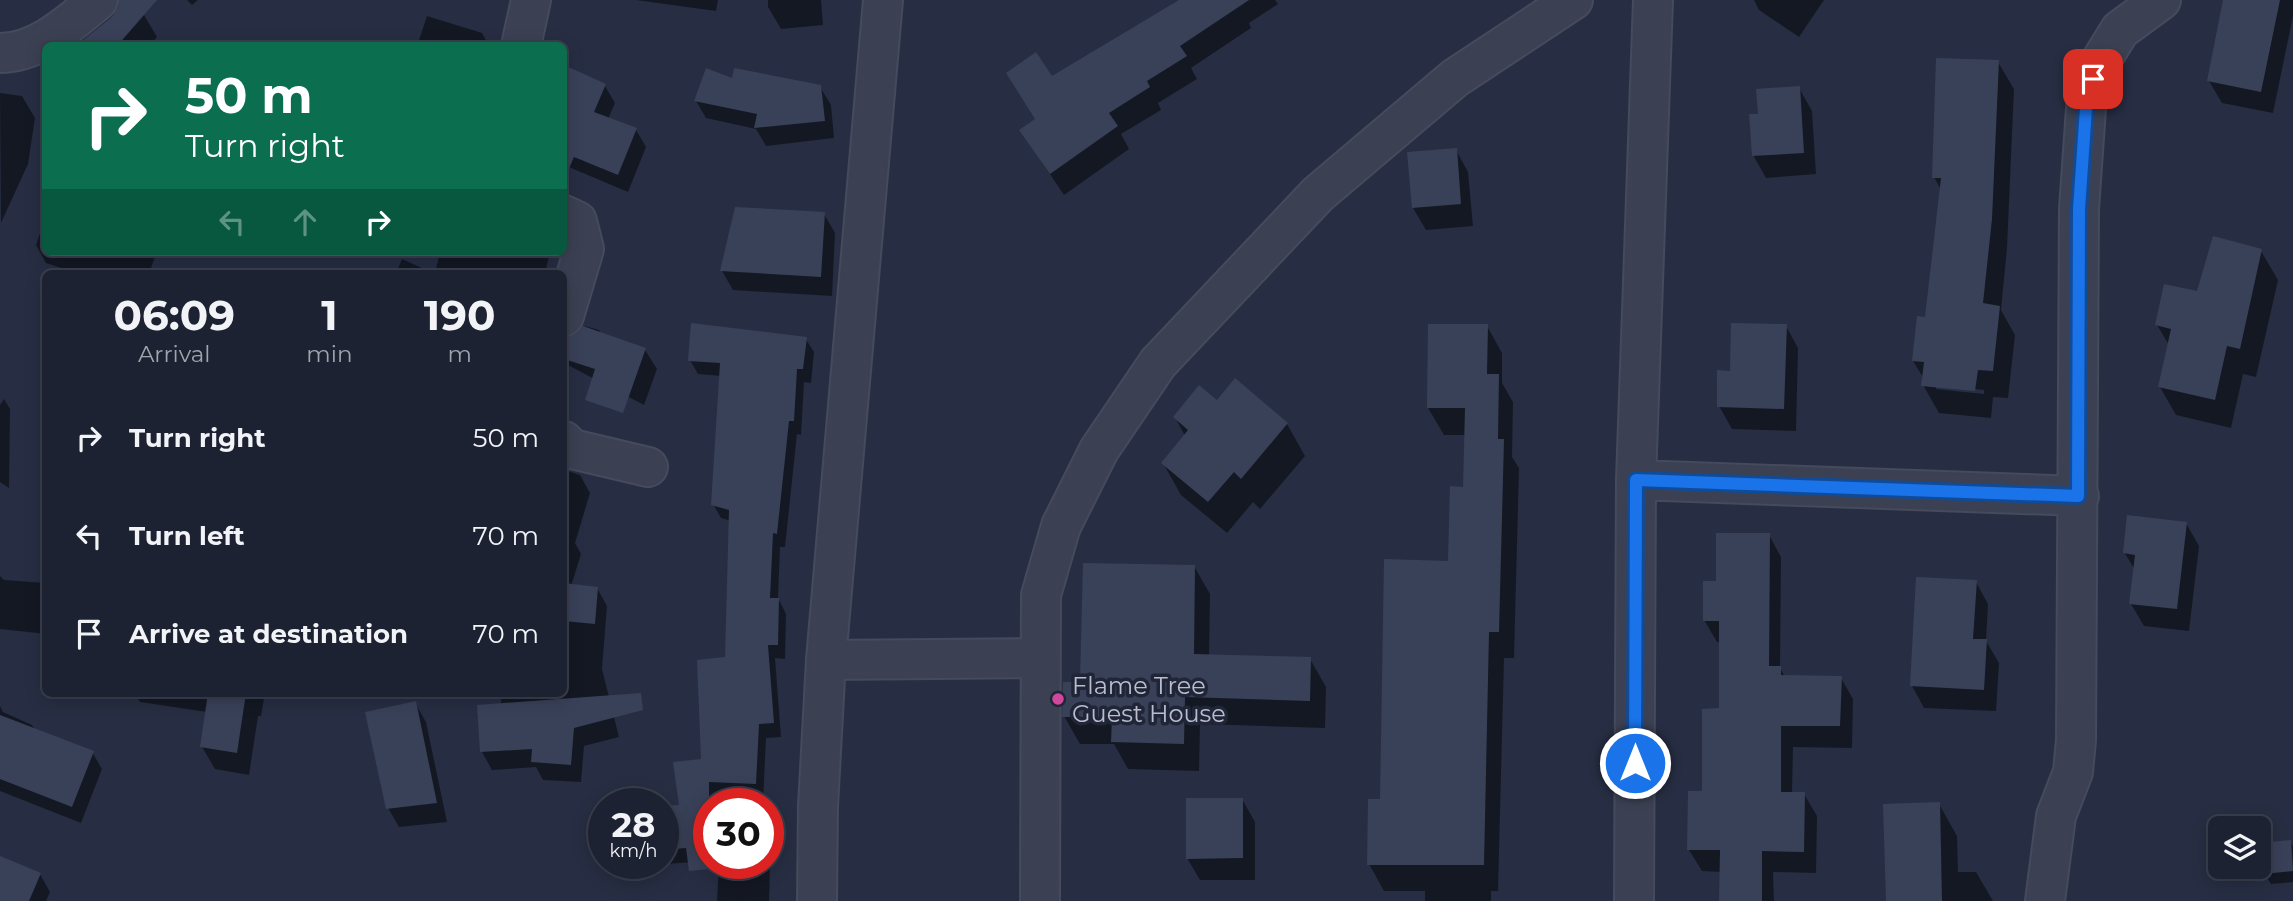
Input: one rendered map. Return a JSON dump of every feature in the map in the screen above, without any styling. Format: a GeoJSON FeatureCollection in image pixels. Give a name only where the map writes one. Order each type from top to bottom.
{"type":"FeatureCollection","features":[{"type":"Feature","properties":{"kind":"street"},"geometry":{"type":"LineString","coordinates":[[0,53],[35,45],[61,30],[98,0]]}},
{"type":"Feature","properties":{"kind":"street"},"geometry":{"type":"LineString","coordinates":[[522,42],[531,0]]}},
{"type":"Feature","properties":{"kind":"street"},"geometry":{"type":"LineString","coordinates":[[817,901],[818,806],[826,660],[883,0]]}},
{"type":"Feature","properties":{"kind":"street"},"geometry":{"type":"LineString","coordinates":[[1040,901],[1041,595],[1061,526],[1099,450],[1158,363],[1318,194],[1455,78],[1573,0]]}},
{"type":"Feature","properties":{"kind":"street"},"geometry":{"type":"LineString","coordinates":[[1634,901],[1636,480],[1653,0]]}},
{"type":"Feature","properties":{"kind":"street"},"geometry":{"type":"LineString","coordinates":[[2045,901],[2056,816],[2073,772],[2076,740],[2079,209],[2087,94],[2099,64],[2120,30],[2161,0]]}},
{"type":"Feature","properties":{"kind":"street"},"geometry":{"type":"LineString","coordinates":[[567,216],[577,221],[584,249],[567,306]]}},
{"type":"Feature","properties":{"kind":"street"},"geometry":{"type":"LineString","coordinates":[[567,444],[572,449],[648,467]]}},
{"type":"Feature","properties":{"kind":"street"},"geometry":{"type":"LineString","coordinates":[[1636,480],[2078,496]]}},
{"type":"Feature","properties":{"kind":"street"},"geometry":{"type":"LineString","coordinates":[[826,660],[1040,658]]}},
{"type":"Feature","properties":{"kind":"building"},"geometry":{"type":"Polygon","coordinates":[[[119,0],[157,0],[120,42],[81,42],[112,17],[118,8],[119,0]]]}},
{"type":"Feature","properties":{"kind":"building"},"geometry":{"type":"Polygon","coordinates":[[[1179,0],[1249,0],[1180,46],[1187,56],[1147,81],[1150,87],[1109,113],[1118,126],[1050,174],[1019,130],[1035,119],[1006,73],[1036,52],[1052,76],[1179,0]]]}},
{"type":"Feature","properties":{"kind":"building"},"geometry":{"type":"Polygon","coordinates":[[[2223,0],[2280,0],[2261,92],[2207,81],[2223,0]]]}},
{"type":"Feature","properties":{"kind":"building"},"geometry":{"type":"Polygon","coordinates":[[[1936,58],[1999,60],[1992,219],[1983,303],[2000,306],[1993,371],[1978,370],[1975,391],[1921,386],[1924,362],[1912,361],[1917,316],[1925,317],[1941,178],[1932,178],[1936,58]]]}},
{"type":"Feature","properties":{"kind":"building"},"geometry":{"type":"Polygon","coordinates":[[[567,66],[606,84],[594,112],[637,128],[618,175],[574,157],[567,173],[567,66]]]}},
{"type":"Feature","properties":{"kind":"building"},"geometry":{"type":"Polygon","coordinates":[[[706,68],[732,78],[734,68],[821,85],[825,121],[754,128],[757,114],[694,101],[706,68]]]}},
{"type":"Feature","properties":{"kind":"building"},"geometry":{"type":"Polygon","coordinates":[[[1800,86],[1804,153],[1752,156],[1749,114],[1758,114],[1756,89],[1800,86]]]}},
{"type":"Feature","properties":{"kind":"building"},"geometry":{"type":"Polygon","coordinates":[[[1457,148],[1461,204],[1412,208],[1407,152],[1457,148]]]}},
{"type":"Feature","properties":{"kind":"building"},"geometry":{"type":"Polygon","coordinates":[[[735,207],[825,212],[821,277],[720,271],[735,207]]]}},
{"type":"Feature","properties":{"kind":"building"},"geometry":{"type":"Polygon","coordinates":[[[2213,236],[2262,249],[2240,349],[2227,346],[2215,400],[2158,387],[2171,329],[2155,325],[2164,284],[2197,291],[2213,236]]]}},
{"type":"Feature","properties":{"kind":"building"},"geometry":{"type":"Polygon","coordinates":[[[691,323],[807,337],[803,369],[797,369],[794,421],[789,421],[777,534],[773,533],[770,598],[779,598],[778,645],[768,645],[774,723],[759,724],[756,784],[709,782],[709,788],[693,788],[693,871],[689,871],[686,848],[679,849],[679,788],[677,788],[673,762],[701,759],[697,660],[725,657],[729,510],[711,505],[720,363],[688,361],[691,323]]]}},
{"type":"Feature","properties":{"kind":"building"},"geometry":{"type":"Polygon","coordinates":[[[1731,323],[1787,324],[1784,409],[1717,407],[1717,370],[1730,371],[1731,323]]]}},
{"type":"Feature","properties":{"kind":"building"},"geometry":{"type":"Polygon","coordinates":[[[1428,324],[1488,324],[1487,374],[1499,374],[1498,439],[1504,439],[1499,632],[1489,632],[1484,865],[1367,865],[1368,799],[1380,799],[1384,559],[1448,561],[1450,486],[1463,487],[1465,408],[1427,408],[1428,324]]]}},
{"type":"Feature","properties":{"kind":"building"},"geometry":{"type":"Polygon","coordinates":[[[583,326],[646,348],[623,413],[585,400],[595,369],[567,360],[567,337],[578,332],[583,326]]]}},
{"type":"Feature","properties":{"kind":"building"},"geometry":{"type":"Polygon","coordinates":[[[1235,378],[1288,423],[1241,479],[1234,472],[1208,502],[1161,463],[1188,430],[1173,417],[1199,385],[1217,400],[1235,378]]]}},
{"type":"Feature","properties":{"kind":"building"},"geometry":{"type":"Polygon","coordinates":[[[2127,515],[2187,522],[2177,609],[2129,604],[2135,555],[2123,553],[2127,515]]]}},
{"type":"Feature","properties":{"kind":"building"},"geometry":{"type":"Polygon","coordinates":[[[1716,533],[1770,533],[1769,666],[1781,666],[1781,675],[1842,676],[1840,726],[1781,726],[1781,792],[1805,792],[1804,852],[1762,851],[1762,901],[1719,901],[1720,850],[1687,850],[1688,791],[1702,791],[1702,709],[1719,708],[1719,621],[1703,621],[1703,581],[1716,581],[1716,533]]]}},
{"type":"Feature","properties":{"kind":"building"},"geometry":{"type":"Polygon","coordinates":[[[1083,563],[1195,565],[1194,654],[1311,657],[1310,701],[1185,697],[1184,744],[1111,742],[1112,717],[1062,717],[1063,682],[1080,682],[1083,563]]]}},
{"type":"Feature","properties":{"kind":"building"},"geometry":{"type":"Polygon","coordinates":[[[1916,577],[1977,580],[1973,639],[1987,639],[1984,690],[1910,686],[1916,577]]]}},
{"type":"Feature","properties":{"kind":"building"},"geometry":{"type":"Polygon","coordinates":[[[567,583],[598,587],[595,624],[567,621],[567,583]]]}},
{"type":"Feature","properties":{"kind":"building"},"geometry":{"type":"Polygon","coordinates":[[[641,693],[643,710],[574,728],[571,765],[531,762],[532,749],[480,752],[477,705],[641,693]]]}},
{"type":"Feature","properties":{"kind":"building"},"geometry":{"type":"Polygon","coordinates":[[[207,697],[245,697],[237,753],[200,747],[207,697]]]}},
{"type":"Feature","properties":{"kind":"building"},"geometry":{"type":"Polygon","coordinates":[[[416,701],[437,803],[386,809],[365,712],[416,701]]]}},
{"type":"Feature","properties":{"kind":"building"},"geometry":{"type":"Polygon","coordinates":[[[0,715],[94,751],[72,807],[0,779],[0,715]]]}},
{"type":"Feature","properties":{"kind":"building"},"geometry":{"type":"Polygon","coordinates":[[[1186,798],[1243,798],[1243,858],[1186,859],[1186,798]]]}},
{"type":"Feature","properties":{"kind":"building"},"geometry":{"type":"Polygon","coordinates":[[[1940,802],[1942,901],[1886,901],[1883,804],[1940,802]]]}},
{"type":"Feature","properties":{"kind":"building"},"geometry":{"type":"Polygon","coordinates":[[[2291,840],[2293,871],[2271,873],[2271,842],[2291,840]]]}},
{"type":"Feature","properties":{"kind":"building"},"geometry":{"type":"Polygon","coordinates":[[[0,856],[41,873],[29,901],[0,901],[0,856]]]}},
{"type":"Feature","properties":{"kind":"place","name":"Flame Tree Guest House"},"geometry":{"type":"Point","coordinates":[1058,699]}},
{"type":"Feature","properties":{"kind":"route"},"geometry":{"type":"LineString","coordinates":[[1635,763],[1636,480],[2078,496],[2079,209],[2087,94],[2093,79]]}}]}
